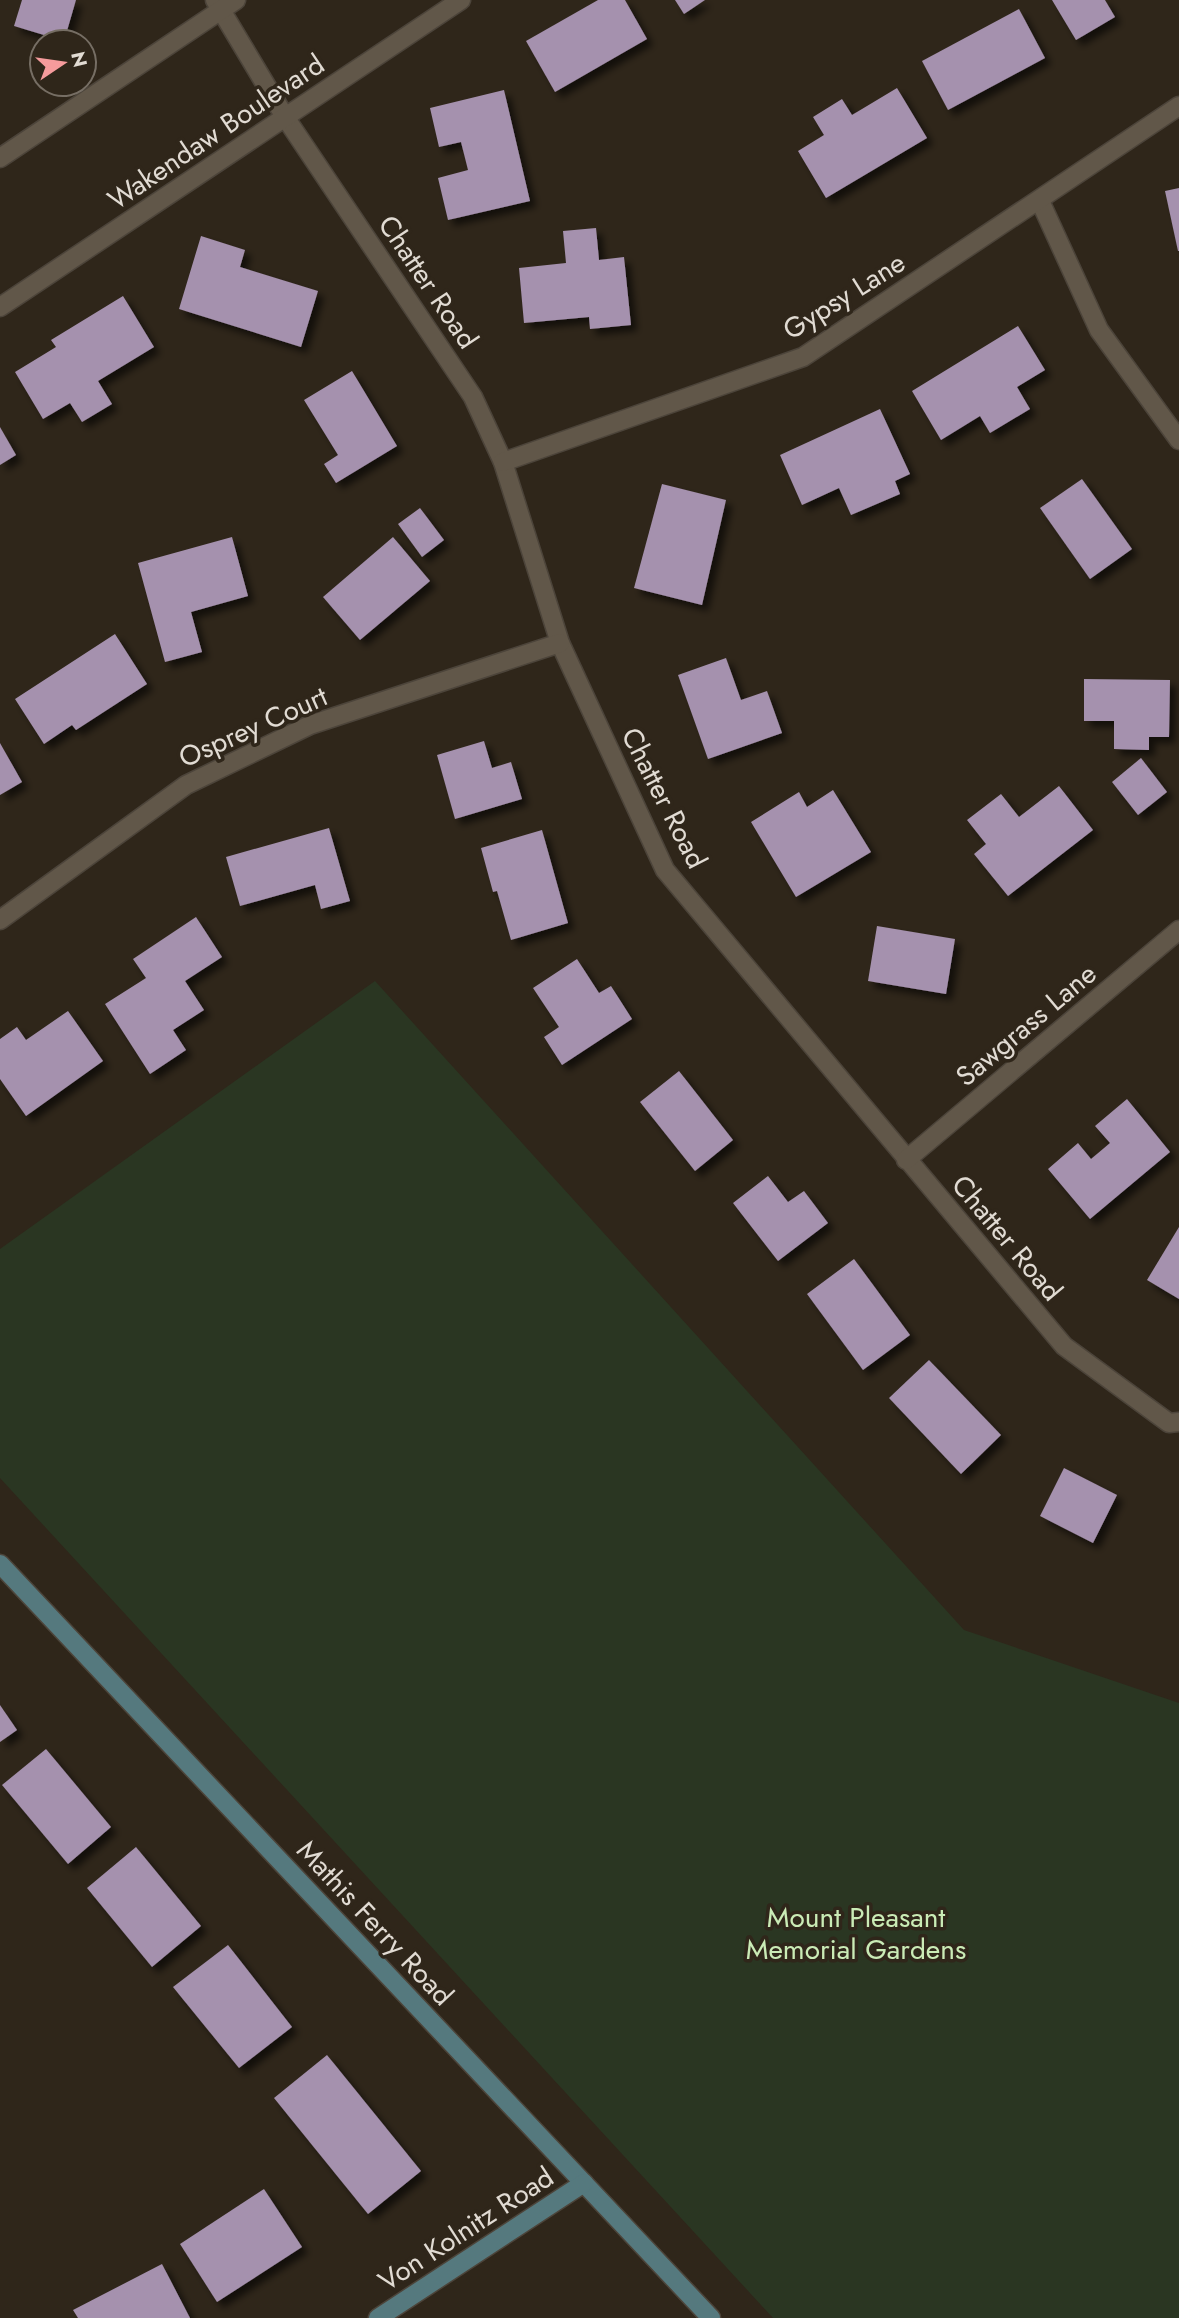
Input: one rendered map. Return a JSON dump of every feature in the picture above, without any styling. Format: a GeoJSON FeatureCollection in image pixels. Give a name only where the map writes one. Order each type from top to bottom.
{"type":"FeatureCollection","features":[{"type":"Feature","properties":{"kind":"main road","name":"Mathis Ferry Road"},"geometry":{"type":"LineString","coordinates":[[0,1564],[711,2318]]}},
{"type":"Feature","properties":{"kind":"main road","name":"Von Kolnitz Road"},"geometry":{"type":"LineString","coordinates":[[377,2318],[584,2183]]}},
{"type":"Feature","properties":{"kind":"street","name":"Wakendaw Boulevard"},"geometry":{"type":"LineString","coordinates":[[0,307],[461,0]]}},
{"type":"Feature","properties":{"kind":"street","name":"Chatter Road"},"geometry":{"type":"LineString","coordinates":[[224,3],[285,117],[473,397],[503,462],[560,643],[665,870],[1064,1346],[1169,1423],[1179,1422]]}},
{"type":"Feature","properties":{"kind":"street"},"geometry":{"type":"LineString","coordinates":[[0,158],[224,3]]}},
{"type":"Feature","properties":{"kind":"street","name":"Gypsy Lane"},"geometry":{"type":"LineString","coordinates":[[503,462],[803,357],[1179,106]]}},
{"type":"Feature","properties":{"kind":"street"},"geometry":{"type":"LineString","coordinates":[[1040,201],[1099,330],[1179,440]]}},
{"type":"Feature","properties":{"kind":"street","name":"Osprey Court"},"geometry":{"type":"LineString","coordinates":[[0,920],[186,785],[310,725],[560,643]]}},
{"type":"Feature","properties":{"kind":"street","name":"Sawgrass Lane"},"geometry":{"type":"LineString","coordinates":[[906,1160],[1179,930]]}},
{"type":"Feature","properties":{"kind":"green space","name":"Mount Pleasant Memorial Gardens"},"geometry":{"type":"Polygon","coordinates":[[[375,981],[964,1630],[1179,1703],[1179,2318],[773,2318],[0,1478],[0,1249],[375,981]]]}},
{"type":"Feature","properties":{"kind":"building"},"geometry":{"type":"Polygon","coordinates":[[[22,0],[76,0],[68,28],[28,28],[28,30],[14,26],[22,0]]]}},
{"type":"Feature","properties":{"kind":"building"},"geometry":{"type":"Polygon","coordinates":[[[598,0],[625,0],[647,39],[555,92],[526,41],[598,0]]]}},
{"type":"Feature","properties":{"kind":"building"},"geometry":{"type":"Polygon","coordinates":[[[675,0],[705,0],[684,14],[675,0]]]}},
{"type":"Feature","properties":{"kind":"building"},"geometry":{"type":"Polygon","coordinates":[[[1052,0],[1105,0],[1115,17],[1076,40],[1052,0]]]}},
{"type":"Feature","properties":{"kind":"building"},"geometry":{"type":"Polygon","coordinates":[[[1019,9],[1045,58],[948,110],[922,61],[1019,9]]]}},
{"type":"Feature","properties":{"kind":"building"},"geometry":{"type":"Polygon","coordinates":[[[897,88],[927,138],[826,198],[798,151],[824,135],[813,117],[842,99],[852,115],[897,88]]]}},
{"type":"Feature","properties":{"kind":"building"},"geometry":{"type":"Polygon","coordinates":[[[504,90],[530,201],[448,220],[438,178],[468,170],[461,142],[439,147],[430,108],[504,90]]]}},
{"type":"Feature","properties":{"kind":"building"},"geometry":{"type":"Polygon","coordinates":[[[1179,188],[1179,251],[1178,251],[1165,191],[1179,188]]]}},
{"type":"Feature","properties":{"kind":"building"},"geometry":{"type":"Polygon","coordinates":[[[596,228],[599,260],[624,257],[631,325],[590,329],[589,317],[524,323],[519,268],[566,263],[563,231],[596,228]]]}},
{"type":"Feature","properties":{"kind":"building"},"geometry":{"type":"Polygon","coordinates":[[[201,236],[245,250],[240,267],[318,291],[301,347],[179,309],[201,236]]]}},
{"type":"Feature","properties":{"kind":"building"},"geometry":{"type":"Polygon","coordinates":[[[123,296],[154,347],[98,381],[112,404],[82,422],[70,403],[43,419],[15,372],[56,347],[51,340],[123,296]]]}},
{"type":"Feature","properties":{"kind":"building"},"geometry":{"type":"Polygon","coordinates":[[[1018,326],[1045,370],[1017,387],[1030,409],[990,433],[980,416],[941,440],[912,391],[1018,326]]]}},
{"type":"Feature","properties":{"kind":"building"},"geometry":{"type":"Polygon","coordinates":[[[352,371],[397,446],[336,483],[324,464],[338,455],[304,400],[352,371]]]}},
{"type":"Feature","properties":{"kind":"building"},"geometry":{"type":"Polygon","coordinates":[[[880,409],[910,474],[895,481],[900,494],[851,515],[839,488],[802,505],[780,455],[880,409]]]}},
{"type":"Feature","properties":{"kind":"building"},"geometry":{"type":"Polygon","coordinates":[[[0,427],[16,455],[0,465],[0,427]]]}},
{"type":"Feature","properties":{"kind":"building"},"geometry":{"type":"Polygon","coordinates":[[[1082,479],[1132,549],[1090,579],[1040,508],[1082,479]]]}},
{"type":"Feature","properties":{"kind":"building"},"geometry":{"type":"Polygon","coordinates":[[[662,484],[726,500],[702,605],[634,588],[662,484]]]}},
{"type":"Feature","properties":{"kind":"building"},"geometry":{"type":"Polygon","coordinates":[[[420,508],[444,540],[422,557],[398,524],[420,508]]]}},
{"type":"Feature","properties":{"kind":"building"},"geometry":{"type":"Polygon","coordinates":[[[232,537],[248,596],[191,612],[202,652],[165,662],[138,563],[232,537]]]}},
{"type":"Feature","properties":{"kind":"building"},"geometry":{"type":"Polygon","coordinates":[[[393,537],[430,581],[360,640],[323,597],[393,537]]]}},
{"type":"Feature","properties":{"kind":"building"},"geometry":{"type":"Polygon","coordinates":[[[115,634],[147,684],[76,730],[72,725],[44,744],[15,699],[115,634]]]}},
{"type":"Feature","properties":{"kind":"building"},"geometry":{"type":"Polygon","coordinates":[[[726,658],[741,700],[767,691],[782,733],[708,759],[678,675],[726,658]]]}},
{"type":"Feature","properties":{"kind":"building"},"geometry":{"type":"Polygon","coordinates":[[[1084,679],[1170,680],[1169,737],[1149,737],[1149,750],[1114,749],[1114,721],[1084,721],[1084,679]]]}},
{"type":"Feature","properties":{"kind":"building"},"geometry":{"type":"Polygon","coordinates":[[[484,741],[492,768],[511,762],[522,799],[455,819],[437,755],[484,741]]]}},
{"type":"Feature","properties":{"kind":"building"},"geometry":{"type":"Polygon","coordinates":[[[0,743],[22,782],[0,795],[0,743]]]}},
{"type":"Feature","properties":{"kind":"building"},"geometry":{"type":"Polygon","coordinates":[[[1141,758],[1167,792],[1138,815],[1112,782],[1141,758]]]}},
{"type":"Feature","properties":{"kind":"building"},"geometry":{"type":"Polygon","coordinates":[[[1059,786],[1093,830],[1008,896],[974,854],[986,844],[967,820],[1001,794],[1019,817],[1059,786]]]}},
{"type":"Feature","properties":{"kind":"building"},"geometry":{"type":"Polygon","coordinates":[[[833,790],[871,852],[796,897],[751,822],[799,792],[807,807],[833,790]]]}},
{"type":"Feature","properties":{"kind":"building"},"geometry":{"type":"Polygon","coordinates":[[[329,828],[350,901],[321,909],[315,885],[240,906],[226,857],[329,828]]]}},
{"type":"Feature","properties":{"kind":"building"},"geometry":{"type":"Polygon","coordinates":[[[542,830],[568,923],[511,940],[497,891],[493,892],[481,848],[542,830]]]}},
{"type":"Feature","properties":{"kind":"building"},"geometry":{"type":"Polygon","coordinates":[[[196,917],[222,957],[185,981],[204,1010],[173,1030],[186,1050],[150,1074],[105,1004],[146,978],[133,959],[196,917]]]}},
{"type":"Feature","properties":{"kind":"building"},"geometry":{"type":"Polygon","coordinates":[[[877,926],[955,939],[946,994],[868,981],[877,926]]]}},
{"type":"Feature","properties":{"kind":"building"},"geometry":{"type":"Polygon","coordinates":[[[577,959],[599,993],[611,986],[632,1019],[562,1065],[544,1037],[559,1027],[533,988],[577,959]]]}},
{"type":"Feature","properties":{"kind":"building"},"geometry":{"type":"Polygon","coordinates":[[[68,1011],[103,1061],[26,1116],[0,1079],[0,1039],[17,1027],[26,1040],[68,1011]]]}},
{"type":"Feature","properties":{"kind":"building"},"geometry":{"type":"Polygon","coordinates":[[[679,1071],[733,1140],[695,1171],[640,1102],[679,1071]]]}},
{"type":"Feature","properties":{"kind":"building"},"geometry":{"type":"Polygon","coordinates":[[[1127,1099],[1170,1152],[1090,1219],[1048,1169],[1078,1143],[1091,1159],[1110,1143],[1095,1126],[1127,1099]]]}},
{"type":"Feature","properties":{"kind":"building"},"geometry":{"type":"Polygon","coordinates":[[[768,1176],[788,1202],[804,1191],[828,1223],[778,1261],[733,1203],[768,1176]]]}},
{"type":"Feature","properties":{"kind":"building"},"geometry":{"type":"Polygon","coordinates":[[[1179,1227],[1179,1299],[1147,1280],[1179,1227]]]}},
{"type":"Feature","properties":{"kind":"building"},"geometry":{"type":"Polygon","coordinates":[[[854,1259],[910,1335],[863,1370],[807,1294],[854,1259]]]}},
{"type":"Feature","properties":{"kind":"building"},"geometry":{"type":"Polygon","coordinates":[[[929,1360],[1001,1435],[961,1474],[889,1398],[929,1360]]]}},
{"type":"Feature","properties":{"kind":"building"},"geometry":{"type":"Polygon","coordinates":[[[1064,1468],[1117,1495],[1093,1543],[1040,1516],[1064,1468]]]}},
{"type":"Feature","properties":{"kind":"building"},"geometry":{"type":"Polygon","coordinates":[[[0,1705],[17,1730],[0,1742],[0,1705]]]}},
{"type":"Feature","properties":{"kind":"building"},"geometry":{"type":"Polygon","coordinates":[[[46,1749],[111,1827],[68,1864],[2,1785],[46,1749]]]}},
{"type":"Feature","properties":{"kind":"building"},"geometry":{"type":"Polygon","coordinates":[[[136,1847],[201,1926],[152,1967],[87,1888],[136,1847]]]}},
{"type":"Feature","properties":{"kind":"building"},"geometry":{"type":"Polygon","coordinates":[[[228,1945],[292,2027],[239,2068],[173,1987],[228,1945]]]}},
{"type":"Feature","properties":{"kind":"building"},"geometry":{"type":"Polygon","coordinates":[[[327,2055],[421,2171],[368,2214],[274,2098],[327,2055]]]}},
{"type":"Feature","properties":{"kind":"building"},"geometry":{"type":"Polygon","coordinates":[[[264,2189],[302,2247],[217,2302],[180,2244],[264,2189]]]}},
{"type":"Feature","properties":{"kind":"building"},"geometry":{"type":"Polygon","coordinates":[[[162,2264],[190,2318],[78,2318],[73,2310],[162,2264]]]}}]}
